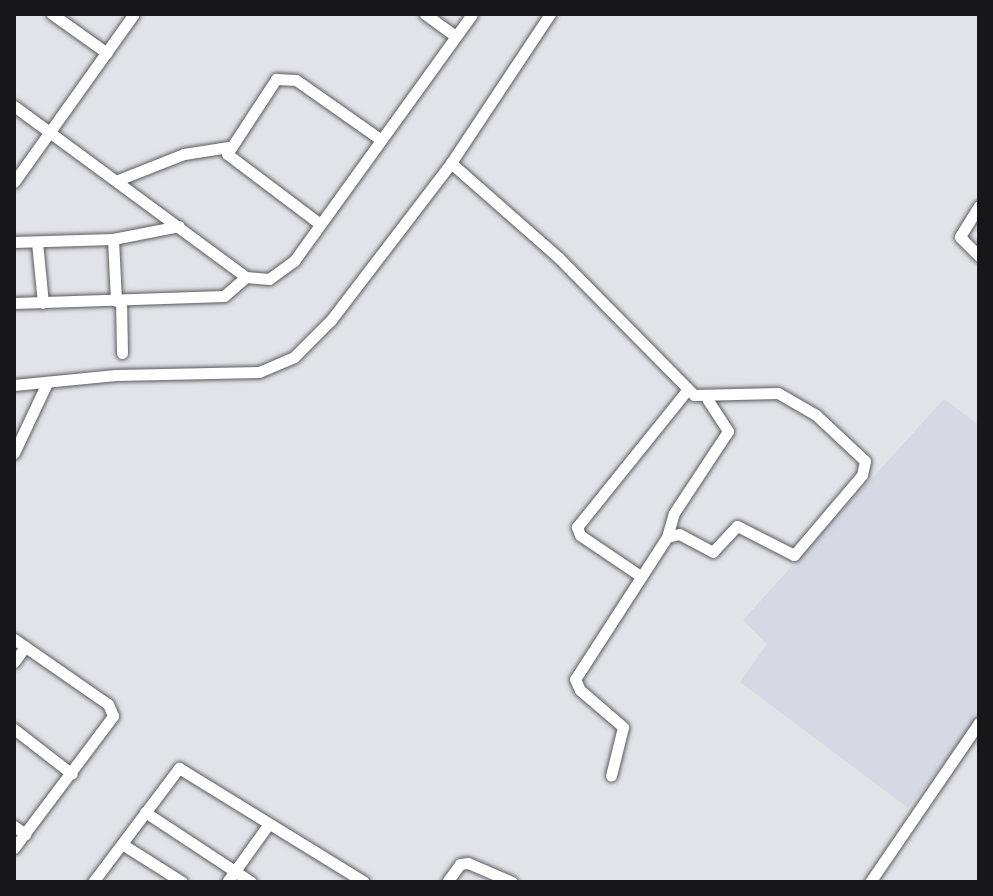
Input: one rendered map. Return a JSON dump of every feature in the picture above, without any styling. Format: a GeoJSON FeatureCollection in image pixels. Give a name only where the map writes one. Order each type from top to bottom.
{"type":"FeatureCollection","features":[{"type":"Feature","properties":{"kind":"street"},"geometry":{"type":"LineString","coordinates":[[52,14],[107,53]]}},
{"type":"Feature","properties":{"kind":"street"},"geometry":{"type":"LineString","coordinates":[[14,182],[134,14]]}},
{"type":"Feature","properties":{"kind":"street"},"geometry":{"type":"LineString","coordinates":[[425,14],[455,36]]}},
{"type":"Feature","properties":{"kind":"street"},"geometry":{"type":"LineString","coordinates":[[14,106],[246,277],[269,279],[286,270],[472,14]]}},
{"type":"Feature","properties":{"kind":"street"},"geometry":{"type":"LineString","coordinates":[[14,385],[277,367],[322,330],[451,163],[550,14]]}},
{"type":"Feature","properties":{"kind":"street"},"geometry":{"type":"LineString","coordinates":[[320,224],[228,155],[228,147],[276,79],[287,76],[380,139]]}},
{"type":"Feature","properties":{"kind":"street"},"geometry":{"type":"LineString","coordinates":[[118,180],[184,154],[228,147]]}},
{"type":"Feature","properties":{"kind":"street"},"geometry":{"type":"LineString","coordinates":[[451,163],[559,258],[687,390],[707,399],[728,431],[674,513],[667,537],[639,575],[575,679],[580,690],[623,727],[611,776]]}},
{"type":"Feature","properties":{"kind":"street"},"geometry":{"type":"LineString","coordinates":[[979,206],[960,237],[979,256]]}},
{"type":"Feature","properties":{"kind":"street"},"geometry":{"type":"LineString","coordinates":[[14,242],[113,239],[179,226]]}},
{"type":"Feature","properties":{"kind":"street"},"geometry":{"type":"LineString","coordinates":[[113,239],[122,353]]}},
{"type":"Feature","properties":{"kind":"street"},"geometry":{"type":"LineString","coordinates":[[37,242],[43,303]]}},
{"type":"Feature","properties":{"kind":"street"},"geometry":{"type":"LineString","coordinates":[[14,303],[224,296],[246,277]]}},
{"type":"Feature","properties":{"kind":"street"},"geometry":{"type":"LineString","coordinates":[[14,453],[47,383]]}},
{"type":"Feature","properties":{"kind":"street"},"geometry":{"type":"LineString","coordinates":[[639,575],[580,535],[577,527],[687,390]]}},
{"type":"Feature","properties":{"kind":"street"},"geometry":{"type":"LineString","coordinates":[[667,537],[679,534],[713,552],[737,526],[794,555],[865,469],[859,453],[836,431],[778,393],[748,390],[707,399]]}},
{"type":"Feature","properties":{"kind":"street"},"geometry":{"type":"LineString","coordinates":[[14,639],[112,710],[110,721],[14,848]]}},
{"type":"Feature","properties":{"kind":"street"},"geometry":{"type":"LineString","coordinates":[[14,662],[25,647]]}},
{"type":"Feature","properties":{"kind":"street"},"geometry":{"type":"LineString","coordinates":[[870,882],[979,723]]}},
{"type":"Feature","properties":{"kind":"street"},"geometry":{"type":"LineString","coordinates":[[14,729],[72,774]]}},
{"type":"Feature","properties":{"kind":"street"},"geometry":{"type":"LineString","coordinates":[[93,882],[179,768],[364,882]]}},
{"type":"Feature","properties":{"kind":"street"},"geometry":{"type":"LineString","coordinates":[[145,812],[231,877],[251,882]]}},
{"type":"Feature","properties":{"kind":"street"},"geometry":{"type":"LineString","coordinates":[[231,877],[268,825]]}},
{"type":"Feature","properties":{"kind":"street"},"geometry":{"type":"LineString","coordinates":[[14,826],[25,834]]}},
{"type":"Feature","properties":{"kind":"street"},"geometry":{"type":"LineString","coordinates":[[122,844],[182,882]]}},
{"type":"Feature","properties":{"kind":"street"},"geometry":{"type":"LineString","coordinates":[[447,882],[460,864],[468,863],[512,882]]}},
{"type":"Feature","properties":{"kind":"shaded area"},"geometry":{"type":"Polygon","coordinates":[[[944,399],[979,425],[979,718],[908,808],[740,682],[767,644],[743,620],[944,399]]]}}]}
